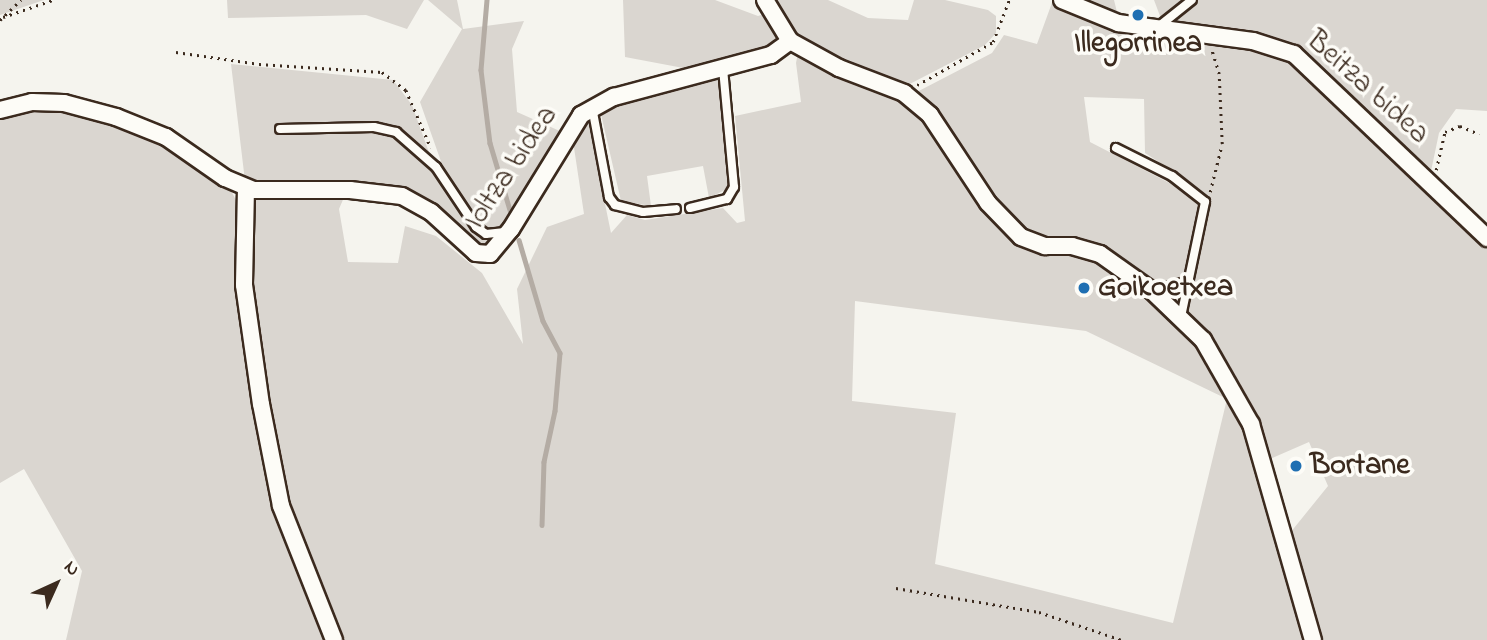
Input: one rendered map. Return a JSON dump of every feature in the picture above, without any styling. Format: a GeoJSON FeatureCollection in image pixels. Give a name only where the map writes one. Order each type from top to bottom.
{"type":"FeatureCollection","features":[{"type":"Feature","properties":{"kind":"street"},"geometry":{"type":"LineString","coordinates":[[765,0],[790,41],[830,64],[904,93],[930,115],[988,203],[1021,237],[1045,246],[1072,246],[1100,254],[1152,291],[1181,317],[1219,363],[1251,424],[1313,640]]}},
{"type":"Feature","properties":{"kind":"street","name":"Beitza bidea"},"geometry":{"type":"LineString","coordinates":[[1062,0],[1118,23],[1254,41],[1294,54],[1487,238]]}},
{"type":"Feature","properties":{"kind":"street","name":"Ioltza bidea"},"geometry":{"type":"LineString","coordinates":[[0,110],[32,102],[64,103],[116,117],[166,137],[246,188],[402,197],[431,212],[476,253],[490,254],[511,229],[566,135],[592,107],[637,89],[771,55],[790,41]]}},
{"type":"Feature","properties":{"kind":"street"},"geometry":{"type":"LineString","coordinates":[[246,188],[244,285],[261,404],[281,506],[334,640]]}},
{"type":"Feature","properties":{"kind":"lane"},"geometry":{"type":"LineString","coordinates":[[1157,28],[1192,0]]}},
{"type":"Feature","properties":{"kind":"lane"},"geometry":{"type":"LineString","coordinates":[[690,208],[727,199],[734,187],[723,68]]}},
{"type":"Feature","properties":{"kind":"lane"},"geometry":{"type":"LineString","coordinates":[[592,107],[609,197],[615,205],[643,212],[676,209]]}},
{"type":"Feature","properties":{"kind":"lane"},"geometry":{"type":"LineString","coordinates":[[281,129],[374,127],[396,132],[436,167],[476,227],[498,235],[511,229]]}},
{"type":"Feature","properties":{"kind":"lane"},"geometry":{"type":"LineString","coordinates":[[1116,148],[1172,176],[1205,202],[1186,282],[1181,317]]}},
{"type":"Feature","properties":{"kind":"lane"},"geometry":{"type":"LineString","coordinates":[[1152,291],[1186,282]]}},
{"type":"Feature","properties":{"kind":"path"},"geometry":{"type":"LineString","coordinates":[[1,18],[21,0]]}},
{"type":"Feature","properties":{"kind":"path"},"geometry":{"type":"LineString","coordinates":[[1,18],[53,0]]}},
{"type":"Feature","properties":{"kind":"path"},"geometry":{"type":"LineString","coordinates":[[904,93],[985,50],[1000,28],[1009,0]]}},
{"type":"Feature","properties":{"kind":"path"},"geometry":{"type":"LineString","coordinates":[[1201,34],[1216,59],[1222,128],[1221,159],[1205,202]]}},
{"type":"Feature","properties":{"kind":"path"},"geometry":{"type":"LineString","coordinates":[[176,52],[259,64],[382,72],[396,78],[412,99],[436,167]]}},
{"type":"Feature","properties":{"kind":"path"},"geometry":{"type":"LineString","coordinates":[[1432,184],[1445,132],[1460,126],[1479,134]]}},
{"type":"Feature","properties":{"kind":"path"},"geometry":{"type":"LineString","coordinates":[[896,588],[1039,612],[1122,640]]}},
{"type":"Feature","properties":{"kind":"shaded area"},"geometry":{"type":"Polygon","coordinates":[[[0,0],[44,0],[0,15],[0,0]]]}},
{"type":"Feature","properties":{"kind":"shaded area"},"geometry":{"type":"Polygon","coordinates":[[[227,0],[424,0],[407,29],[366,15],[228,18],[227,0]]]}},
{"type":"Feature","properties":{"kind":"shaded area"},"geometry":{"type":"Polygon","coordinates":[[[428,0],[457,0],[463,29],[524,21],[512,49],[517,112],[562,132],[500,228],[491,230],[473,217],[444,170],[420,102],[462,29],[428,0]]]}},
{"type":"Feature","properties":{"kind":"shaded area"},"geometry":{"type":"Polygon","coordinates":[[[623,0],[715,0],[758,16],[775,10],[774,0],[828,0],[868,18],[908,20],[914,0],[945,0],[988,10],[996,16],[996,33],[985,45],[902,88],[982,209],[1023,244],[1078,241],[1026,232],[1007,219],[958,141],[913,94],[992,53],[1004,35],[1037,44],[1053,0],[1114,0],[1122,32],[1234,43],[1278,52],[1303,66],[1487,243],[1487,640],[1324,640],[1290,533],[1328,486],[1309,442],[1268,460],[1248,436],[1273,537],[1310,640],[339,640],[284,502],[250,320],[254,194],[345,195],[339,209],[348,262],[398,263],[405,226],[436,236],[482,273],[523,344],[517,289],[547,227],[584,214],[573,141],[588,121],[611,233],[627,215],[645,220],[723,208],[737,223],[745,221],[735,116],[801,102],[796,63],[800,42],[694,70],[625,57],[623,0]],[[1084,97],[1090,142],[1181,189],[1182,177],[1145,153],[1144,99],[1084,97]],[[855,301],[852,401],[956,413],[935,564],[1173,623],[1227,399],[1086,331],[855,301]]]}},
{"type":"Feature","properties":{"kind":"shaded area"},"geometry":{"type":"Polygon","coordinates":[[[1154,0],[1487,0],[1487,111],[1456,109],[1439,133],[1430,176],[1305,56],[1163,24],[1154,0]]]}},
{"type":"Feature","properties":{"kind":"shaded area"},"geometry":{"type":"Polygon","coordinates":[[[231,64],[393,80],[412,105],[436,172],[486,237],[497,240],[481,249],[420,199],[245,181],[231,64]]]}},
{"type":"Feature","properties":{"kind":"shaded area"},"geometry":{"type":"Polygon","coordinates":[[[720,74],[729,188],[709,198],[703,166],[647,176],[651,206],[621,201],[600,110],[630,96],[720,74]]]}},
{"type":"Feature","properties":{"kind":"shaded area"},"geometry":{"type":"Polygon","coordinates":[[[57,107],[126,126],[174,148],[229,187],[236,200],[243,336],[258,410],[330,640],[66,640],[82,571],[24,469],[0,483],[0,117],[57,107]]]}},
{"type":"Feature","properties":{"kind":"waterway"},"geometry":{"type":"LineString","coordinates":[[487,0],[481,70],[490,143],[510,210]]}},
{"type":"Feature","properties":{"kind":"waterway"},"geometry":{"type":"LineString","coordinates":[[519,240],[543,321],[560,353],[555,411],[544,462],[542,525]]}},
{"type":"Feature","properties":{"kind":"place","name":"Illegorrinea"},"geometry":{"type":"Point","coordinates":[1138,15]}},
{"type":"Feature","properties":{"kind":"place","name":"Goikoetxea"},"geometry":{"type":"Point","coordinates":[1084,288]}},
{"type":"Feature","properties":{"kind":"place","name":"Bortane"},"geometry":{"type":"Point","coordinates":[1296,466]}}]}
